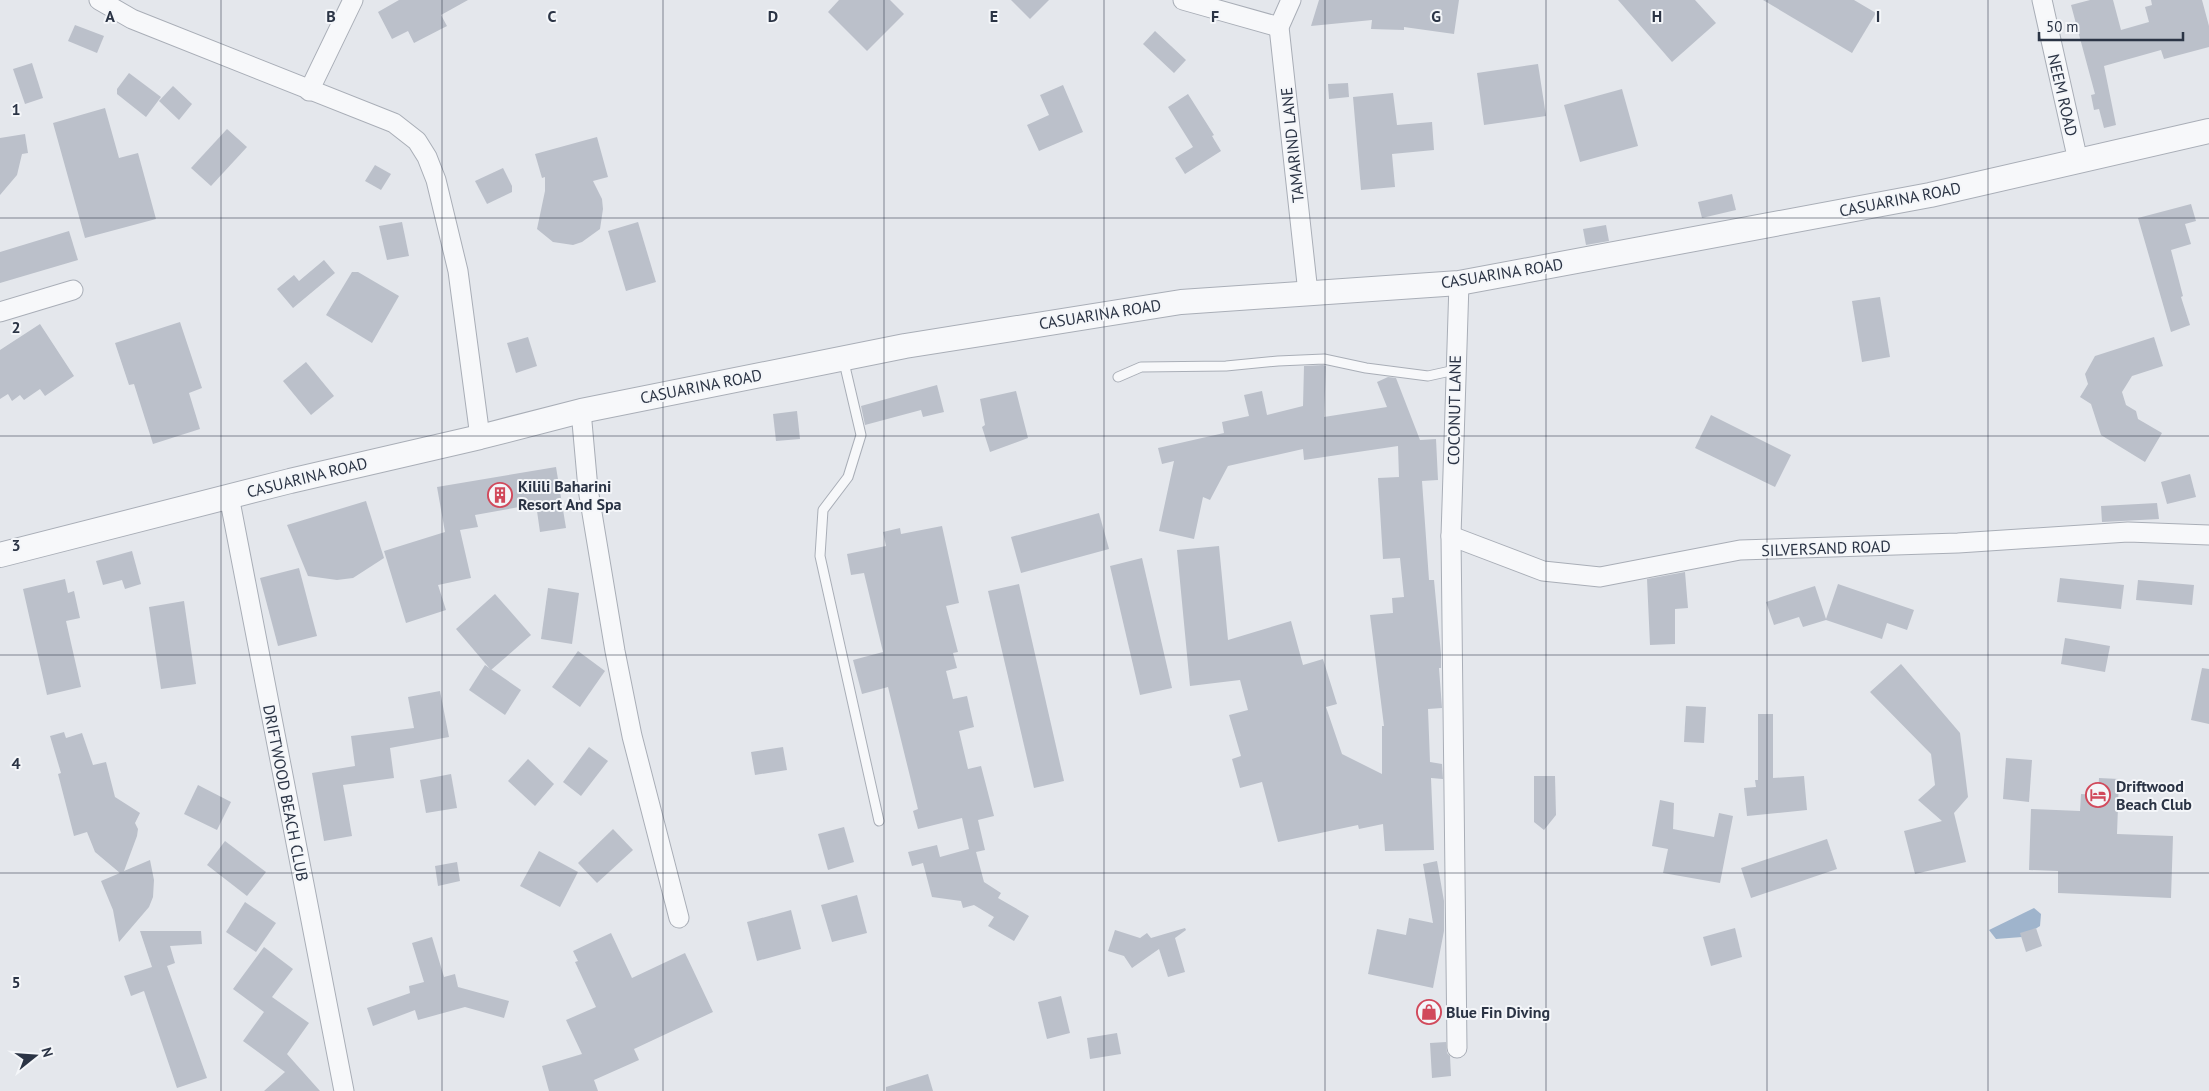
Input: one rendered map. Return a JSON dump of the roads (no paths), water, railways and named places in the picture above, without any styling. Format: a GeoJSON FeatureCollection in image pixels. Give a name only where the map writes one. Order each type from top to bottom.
{"type":"FeatureCollection","features":[{"type":"Feature","properties":{"kind":"street"},"geometry":{"type":"LineString","coordinates":[[99,0],[132,19],[309,91],[394,123],[417,141],[427,157],[436,180],[458,272],[480,437]]}},
{"type":"Feature","properties":{"kind":"street"},"geometry":{"type":"LineString","coordinates":[[309,91],[353,0]]}},
{"type":"Feature","properties":{"kind":"street"},"geometry":{"type":"LineString","coordinates":[[1183,0],[1279,27],[1292,0]]}},
{"type":"Feature","properties":{"kind":"street","name":"NEEM ROAD"},"geometry":{"type":"LineString","coordinates":[[2042,0],[2078,160]]}},
{"type":"Feature","properties":{"kind":"street","name":"TAMARIND LANE"},"geometry":{"type":"LineString","coordinates":[[1279,27],[1308,293]]}},
{"type":"Feature","properties":{"kind":"street","name":"CASUARINA ROAD"},"geometry":{"type":"LineString","coordinates":[[0,555],[229,496],[480,437],[581,410],[843,358],[1005,328],[1181,302],[1459,283],[1930,195],[2209,131]]}},
{"type":"Feature","properties":{"kind":"street","name":"COCONUT LANE"},"geometry":{"type":"LineString","coordinates":[[1458,1048],[1451,536],[1454,370],[1459,283]]}},
{"type":"Feature","properties":{"kind":"street"},"geometry":{"type":"LineString","coordinates":[[0,312],[73,290]]}},
{"type":"Feature","properties":{"kind":"street"},"geometry":{"type":"LineString","coordinates":[[581,410],[588,488],[615,651],[632,736],[679,918]]}},
{"type":"Feature","properties":{"kind":"street","name":"DRIFTWOOD BEACH CLUB"},"geometry":{"type":"LineString","coordinates":[[229,496],[344,1091]]}},
{"type":"Feature","properties":{"kind":"street","name":"SILVERSAND ROAD"},"geometry":{"type":"LineString","coordinates":[[1451,536],[1543,571],[1600,577],[1740,550],[1958,543],[2128,532],[2209,534]]}},
{"type":"Feature","properties":{"kind":"lane"},"geometry":{"type":"LineString","coordinates":[[843,358],[861,435],[848,476],[823,510],[820,556],[879,821]]}},
{"type":"Feature","properties":{"kind":"lane"},"geometry":{"type":"LineString","coordinates":[[1118,377],[1141,367],[1226,366],[1278,360],[1324,359],[1366,368],[1428,376],[1454,370]]}},
{"type":"Feature","properties":{"kind":"water"},"geometry":{"type":"Polygon","coordinates":[[[2034,908],[2041,914],[2040,926],[2022,937],[1996,939],[1989,930],[2034,908]]]}},
{"type":"Feature","properties":{"kind":"place","name":"Kilili Baharini Resort And Spa"},"geometry":{"type":"Point","coordinates":[500,495]}},
{"type":"Feature","properties":{"kind":"place","name":"Driftwood Beach Club"},"geometry":{"type":"Point","coordinates":[2098,795]}},
{"type":"Feature","properties":{"kind":"place","name":"Blue Fin Diving"},"geometry":{"type":"Point","coordinates":[1429,1012]}}]}
